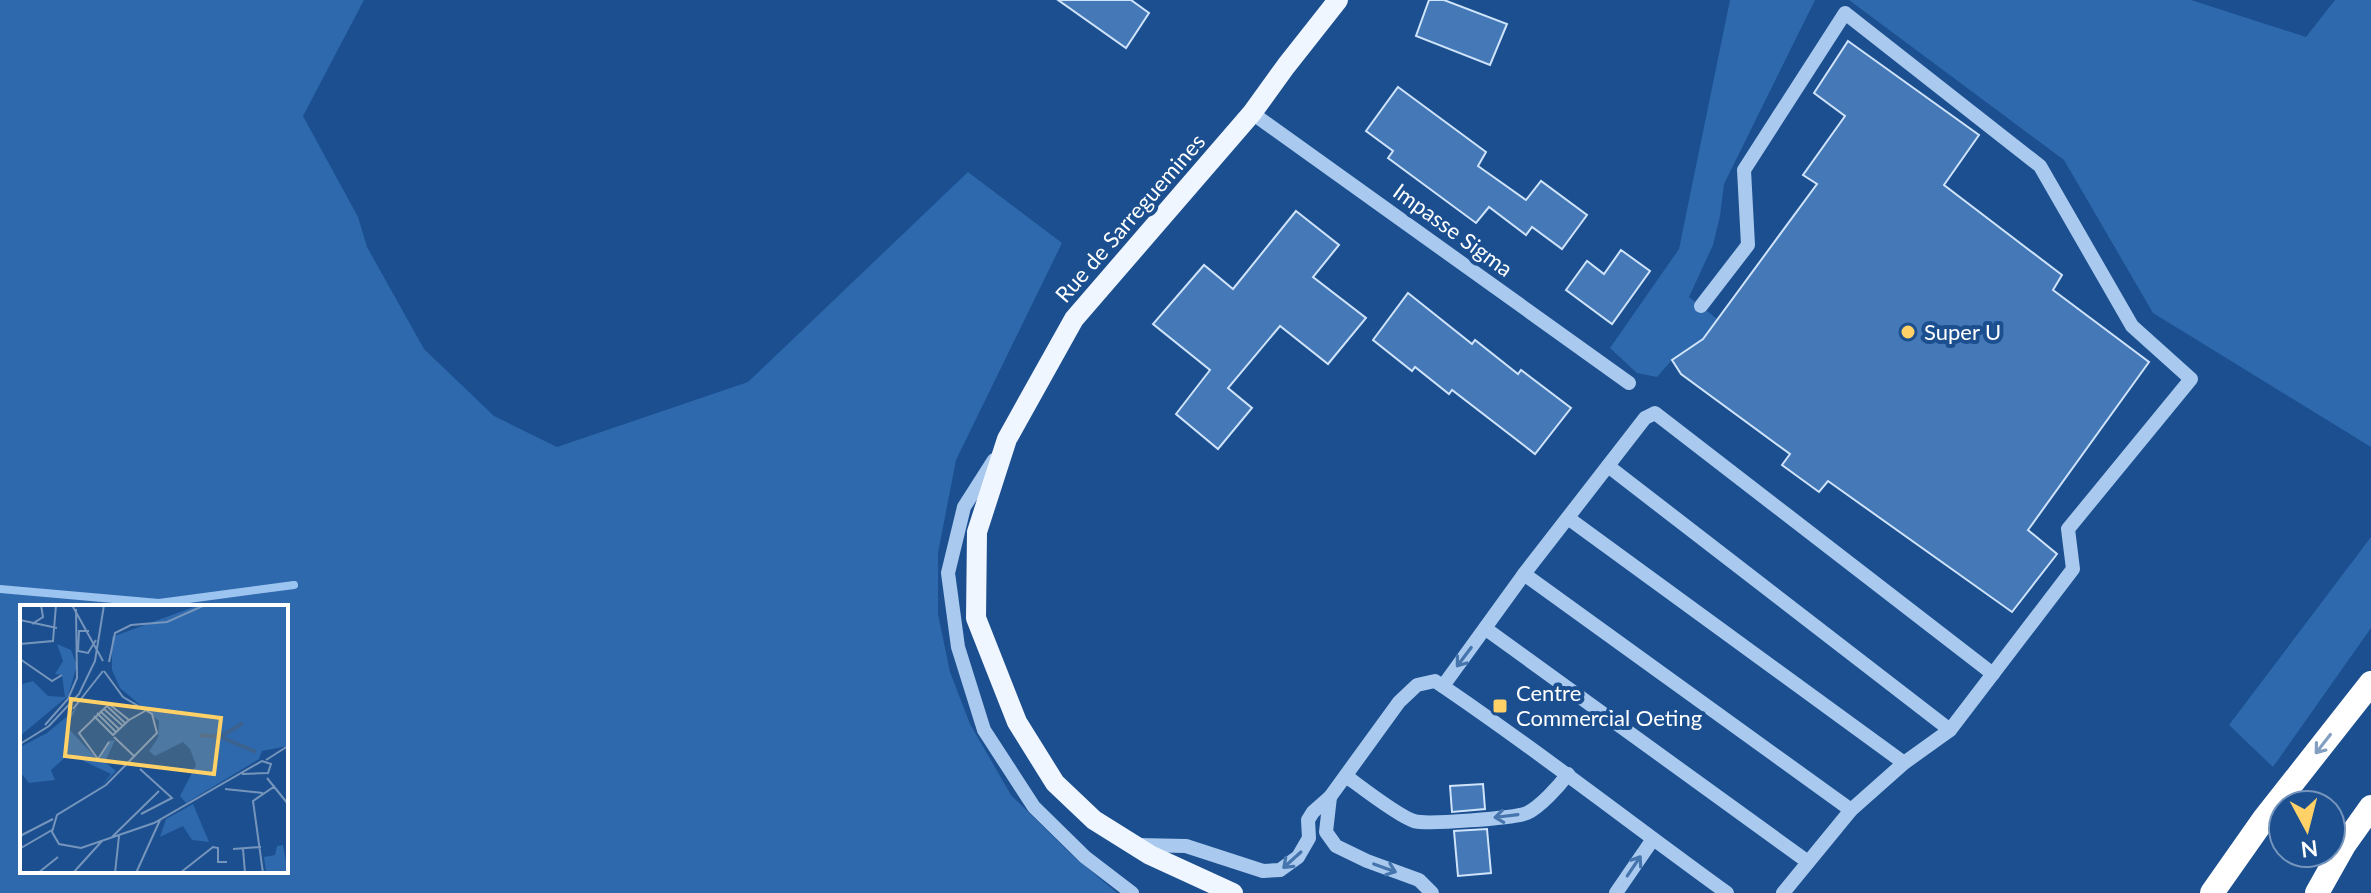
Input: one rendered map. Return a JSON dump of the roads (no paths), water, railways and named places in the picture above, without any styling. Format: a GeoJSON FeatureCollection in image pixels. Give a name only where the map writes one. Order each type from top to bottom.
{"type":"FeatureCollection","features":[{"type":"Feature","properties":{"kind":"highway"},"geometry":{"type":"LineString","coordinates":[[2212,893],[2264,819],[2371,683]]}},
{"type":"Feature","properties":{"kind":"highway"},"geometry":{"type":"LineString","coordinates":[[2317,893],[2344,845],[2371,807]]}},
{"type":"Feature","properties":{"kind":"main road","name":"Rue de Sarreguemines"},"geometry":{"type":"LineString","coordinates":[[1233,893],[1213,886],[1134,845],[1094,820],[1055,783],[1017,722],[976,618],[977,532],[1007,439],[1074,319],[1252,113],[1338,0]]}},
{"type":"Feature","properties":{"kind":"street"},"geometry":{"type":"LineString","coordinates":[[1701,306],[1748,245],[1744,170],[1845,13],[2040,166],[2132,326],[2191,379],[2068,529],[2073,569],[1950,730],[1904,763],[1851,810],[1783,893]]}},
{"type":"Feature","properties":{"kind":"street","name":"Impasse Sigma"},"geometry":{"type":"LineString","coordinates":[[1252,113],[1629,383]]}},
{"type":"Feature","properties":{"kind":"street"},"geometry":{"type":"LineString","coordinates":[[1443,686],[1524,574],[1645,418],[1655,413],[1993,674]]}},
{"type":"Feature","properties":{"kind":"street"},"geometry":{"type":"LineString","coordinates":[[1007,439],[964,507],[948,573],[958,647],[984,730],[1034,807],[1085,857],[1132,893]]}},
{"type":"Feature","properties":{"kind":"street"},"geometry":{"type":"LineString","coordinates":[[1608,466],[1950,730]]}},
{"type":"Feature","properties":{"kind":"street"},"geometry":{"type":"LineString","coordinates":[[1568,518],[1904,763]]}},
{"type":"Feature","properties":{"kind":"street"},"geometry":{"type":"LineString","coordinates":[[1524,574],[1851,810]]}},
{"type":"Feature","properties":{"kind":"street"},"geometry":{"type":"LineString","coordinates":[[1486,629],[1808,862]]}},
{"type":"Feature","properties":{"kind":"street"},"geometry":{"type":"LineString","coordinates":[[1134,845],[1186,846],[1263,871],[1280,870],[1298,857],[1309,838],[1308,820],[1313,812],[1330,797],[1399,702],[1417,685],[1435,681],[1533,748],[1727,893]]}},
{"type":"Feature","properties":{"kind":"street"},"geometry":{"type":"LineString","coordinates":[[1346,776],[1415,821],[1447,821],[1508,817],[1529,812],[1568,774]]}},
{"type":"Feature","properties":{"kind":"street"},"geometry":{"type":"LineString","coordinates":[[1330,797],[1326,832],[1336,846],[1419,880],[1432,893]]}},
{"type":"Feature","properties":{"kind":"street"},"geometry":{"type":"LineString","coordinates":[[1616,893],[1653,839]]}},
{"type":"Feature","properties":{"kind":"waterway"},"geometry":{"type":"LineString","coordinates":[[0,589],[159,603],[294,585]]}},
{"type":"Feature","properties":{"kind":"place","name":"Super U"},"geometry":{"type":"Point","coordinates":[1908,332]}},
{"type":"Feature","properties":{"kind":"place","name":"Centre Commercial Oeting"},"geometry":{"type":"Point","coordinates":[1500,706]}}]}
